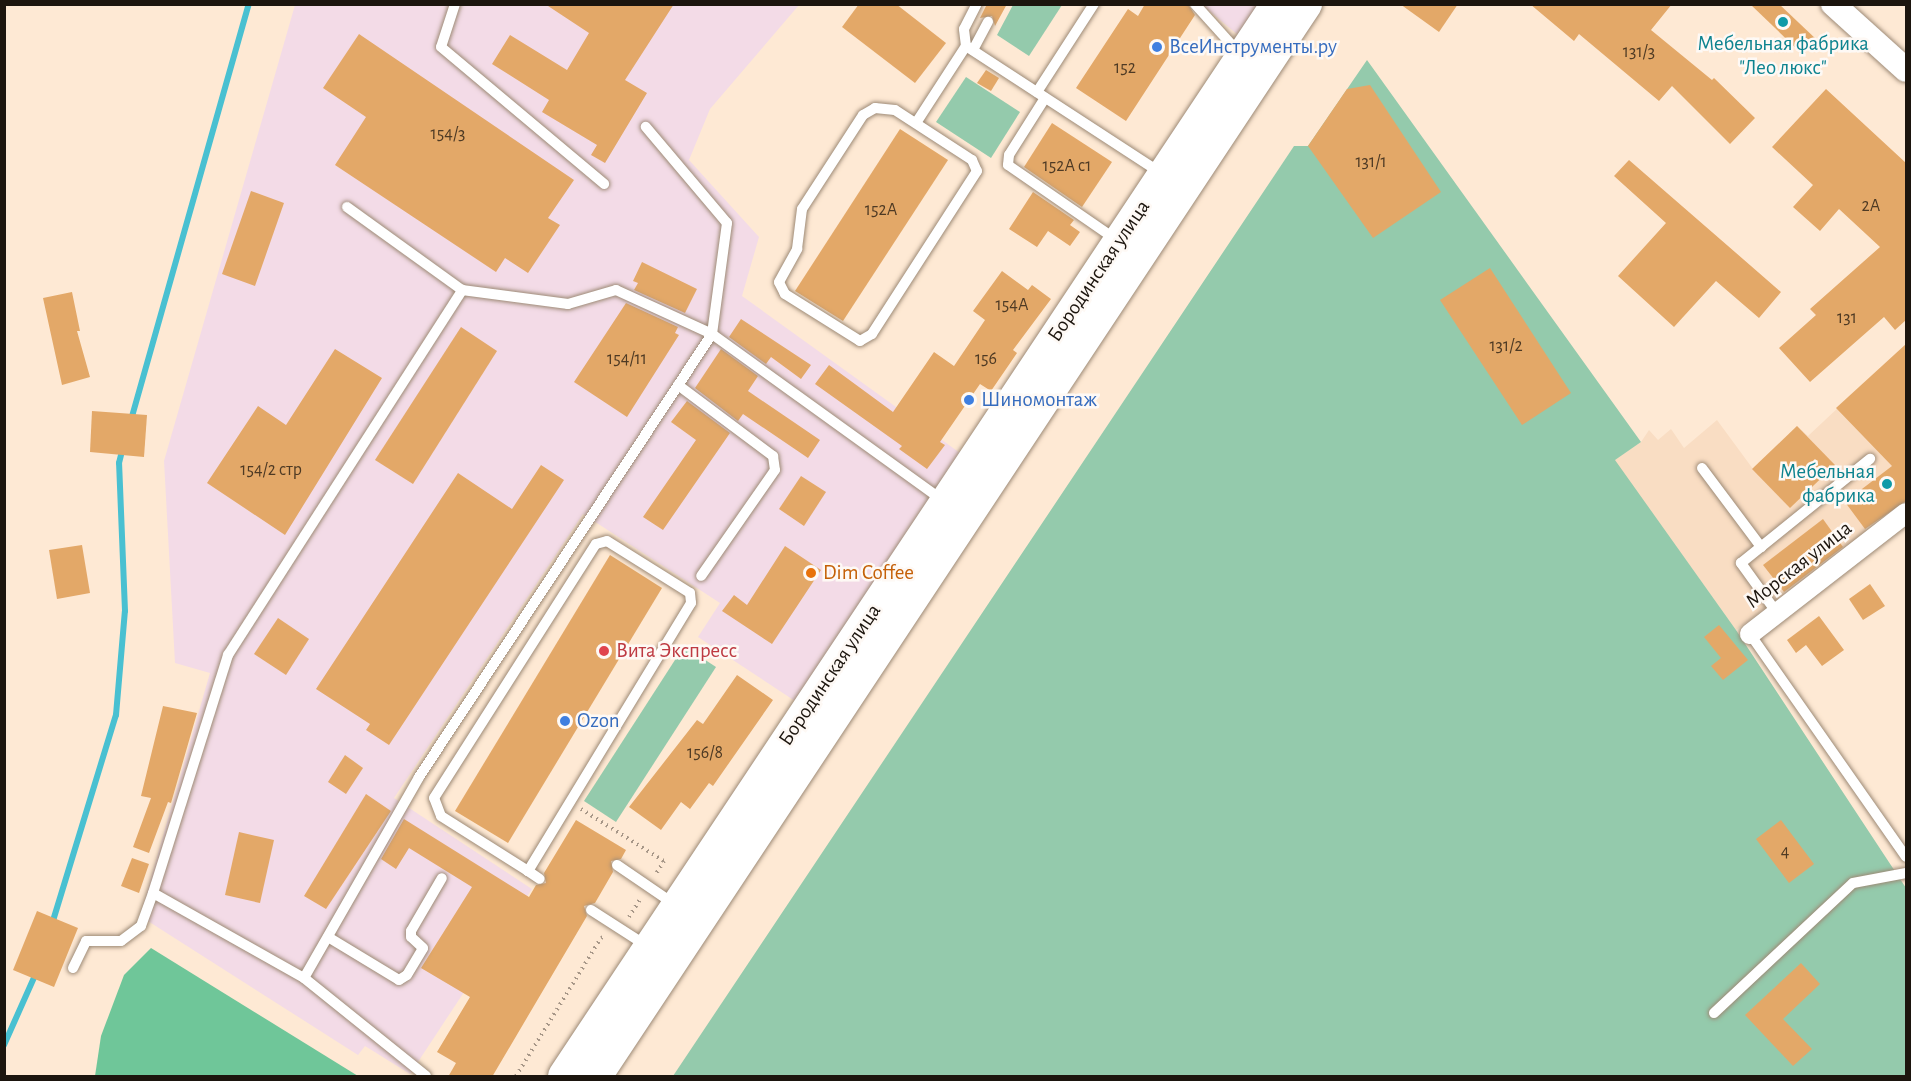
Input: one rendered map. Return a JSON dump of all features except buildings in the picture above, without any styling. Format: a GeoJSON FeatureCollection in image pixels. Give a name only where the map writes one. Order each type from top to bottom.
{"type":"FeatureCollection","features":[{"type":"Feature","properties":{"kind":"main road","name":"Бородинская улица"},"geometry":{"type":"LineString","coordinates":[[564,1077],[1277,4]]}},
{"type":"Feature","properties":{"kind":"main road","name":"Бородинская улица"},"geometry":{"type":"LineString","coordinates":[[596,1077],[1306,4]]}},
{"type":"Feature","properties":{"kind":"street"},"geometry":{"type":"LineString","coordinates":[[1833,4],[1906,70]]}},
{"type":"Feature","properties":{"kind":"street","name":"Морская улица"},"geometry":{"type":"LineString","coordinates":[[1750,634],[1906,513]]}},
{"type":"Feature","properties":{"kind":"lane"},"geometry":{"type":"LineString","coordinates":[[455,4],[441,46],[604,183]]}},
{"type":"Feature","properties":{"kind":"lane"},"geometry":{"type":"LineString","coordinates":[[977,4],[964,29],[970,48],[1163,175]]}},
{"type":"Feature","properties":{"kind":"lane"},"geometry":{"type":"LineString","coordinates":[[1094,4],[1009,154],[1008,165],[1119,241]]}},
{"type":"Feature","properties":{"kind":"lane"},"geometry":{"type":"LineString","coordinates":[[1195,4],[1242,56]]}},
{"type":"Feature","properties":{"kind":"lane"},"geometry":{"type":"LineString","coordinates":[[916,123],[988,22]]}},
{"type":"Feature","properties":{"kind":"lane"},"geometry":{"type":"LineString","coordinates":[[895,110],[916,123],[972,160],[977,171],[872,334],[860,341],[786,294],[780,276],[797,249],[802,209],[866,111],[895,110]]}},
{"type":"Feature","properties":{"kind":"lane"},"geometry":{"type":"LineString","coordinates":[[304,978],[419,777],[712,334],[727,223],[646,127]]}},
{"type":"Feature","properties":{"kind":"lane"},"geometry":{"type":"LineString","coordinates":[[347,207],[462,290],[568,304],[616,290],[712,334],[945,502]]}},
{"type":"Feature","properties":{"kind":"lane"},"geometry":{"type":"LineString","coordinates":[[73,968],[86,941],[121,941],[141,926],[228,655],[462,290]]}},
{"type":"Feature","properties":{"kind":"lane"},"geometry":{"type":"LineString","coordinates":[[678,385],[773,456],[775,470],[701,576]]}},
{"type":"Feature","properties":{"kind":"lane"},"geometry":{"type":"LineString","coordinates":[[1777,613],[1742,563],[1870,459]]}},
{"type":"Feature","properties":{"kind":"lane"},"geometry":{"type":"LineString","coordinates":[[1702,468],[1761,547]]}},
{"type":"Feature","properties":{"kind":"lane"},"geometry":{"type":"LineString","coordinates":[[528,871],[692,603],[690,593],[607,541],[596,544],[434,798],[441,816],[540,879]]}},
{"type":"Feature","properties":{"kind":"lane"},"geometry":{"type":"LineString","coordinates":[[1750,634],[1906,857]]}},
{"type":"Feature","properties":{"kind":"lane"},"geometry":{"type":"LineString","coordinates":[[617,866],[677,906]]}},
{"type":"Feature","properties":{"kind":"lane"},"geometry":{"type":"LineString","coordinates":[[1714,1013],[1853,883],[1906,873]]}},
{"type":"Feature","properties":{"kind":"lane"},"geometry":{"type":"LineString","coordinates":[[328,937],[399,980],[407,975],[423,948],[411,937],[411,931],[442,878]]}},
{"type":"Feature","properties":{"kind":"lane"},"geometry":{"type":"LineString","coordinates":[[153,893],[304,978],[426,1077]]}},
{"type":"Feature","properties":{"kind":"lane"},"geometry":{"type":"LineString","coordinates":[[591,910],[649,947]]}},
{"type":"Feature","properties":{"kind":"shaded area"},"geometry":{"type":"Polygon","coordinates":[[[295,5],[799,5],[710,109],[689,160],[759,237],[742,296],[960,453],[795,701],[698,637],[720,603],[583,514],[394,798],[532,889],[410,1074],[365,1046],[358,1055],[140,916],[210,673],[175,663],[164,461],[295,5]]]}},
{"type":"Feature","properties":{"kind":"shaded area"},"geometry":{"type":"Polygon","coordinates":[[[1202,5],[1259,5],[1238,35],[1202,5]]]}},
{"type":"Feature","properties":{"kind":"shaded area"},"geometry":{"type":"Polygon","coordinates":[[[1904,346],[1906,503],[1736,630],[1614,460],[1641,442],[1649,430],[1658,440],[1671,429],[1684,448],[1717,420],[1753,469],[1797,426],[1808,436],[1904,346]]]}},
{"type":"Feature","properties":{"kind":"green space"},"geometry":{"type":"Polygon","coordinates":[[[1013,5],[1062,5],[1029,56],[997,35],[1013,5]]]}},
{"type":"Feature","properties":{"kind":"green space"},"geometry":{"type":"Polygon","coordinates":[[[1367,60],[1641,442],[1615,460],[1736,630],[1906,888],[1906,1076],[673,1076],[1294,146],[1308,146],[1367,60]]]}},
{"type":"Feature","properties":{"kind":"green space"},"geometry":{"type":"Polygon","coordinates":[[[966,77],[1020,112],[991,158],[936,122],[966,77]]]}},
{"type":"Feature","properties":{"kind":"green space"},"geometry":{"type":"Polygon","coordinates":[[[684,646],[716,667],[616,822],[584,801],[684,646]]]}},
{"type":"Feature","properties":{"kind":"green space"},"geometry":{"type":"Polygon","coordinates":[[[151,948],[358,1076],[95,1076],[101,1036],[124,975],[151,948]]]}},
{"type":"Feature","properties":{"kind":"waterway"},"geometry":{"type":"LineString","coordinates":[[131,420],[249,4]]}},
{"type":"Feature","properties":{"kind":"waterway"},"geometry":{"type":"LineString","coordinates":[[52,924],[116,715],[125,611],[119,463],[123,447]]}},
{"type":"Feature","properties":{"kind":"waterway"},"geometry":{"type":"LineString","coordinates":[[4,1045],[37,971]]}},
{"type":"Feature","properties":{"kind":"place","name":"Мебельная фабрика \"Лео люкс\""},"geometry":{"type":"Point","coordinates":[1783,22]}},
{"type":"Feature","properties":{"kind":"place","name":"ВсеИнструменты.ру"},"geometry":{"type":"Point","coordinates":[1157,47]}},
{"type":"Feature","properties":{"kind":"place","name":"Шиномонтаж"},"geometry":{"type":"Point","coordinates":[969,400]}},
{"type":"Feature","properties":{"kind":"place","name":"Мебельная фабрика"},"geometry":{"type":"Point","coordinates":[1887,484]}},
{"type":"Feature","properties":{"kind":"place","name":"Dim Coffee"},"geometry":{"type":"Point","coordinates":[811,573]}},
{"type":"Feature","properties":{"kind":"place","name":"Вита Экспресс"},"geometry":{"type":"Point","coordinates":[604,651]}},
{"type":"Feature","properties":{"kind":"place","name":"Ozon"},"geometry":{"type":"Point","coordinates":[565,721]}}]}
